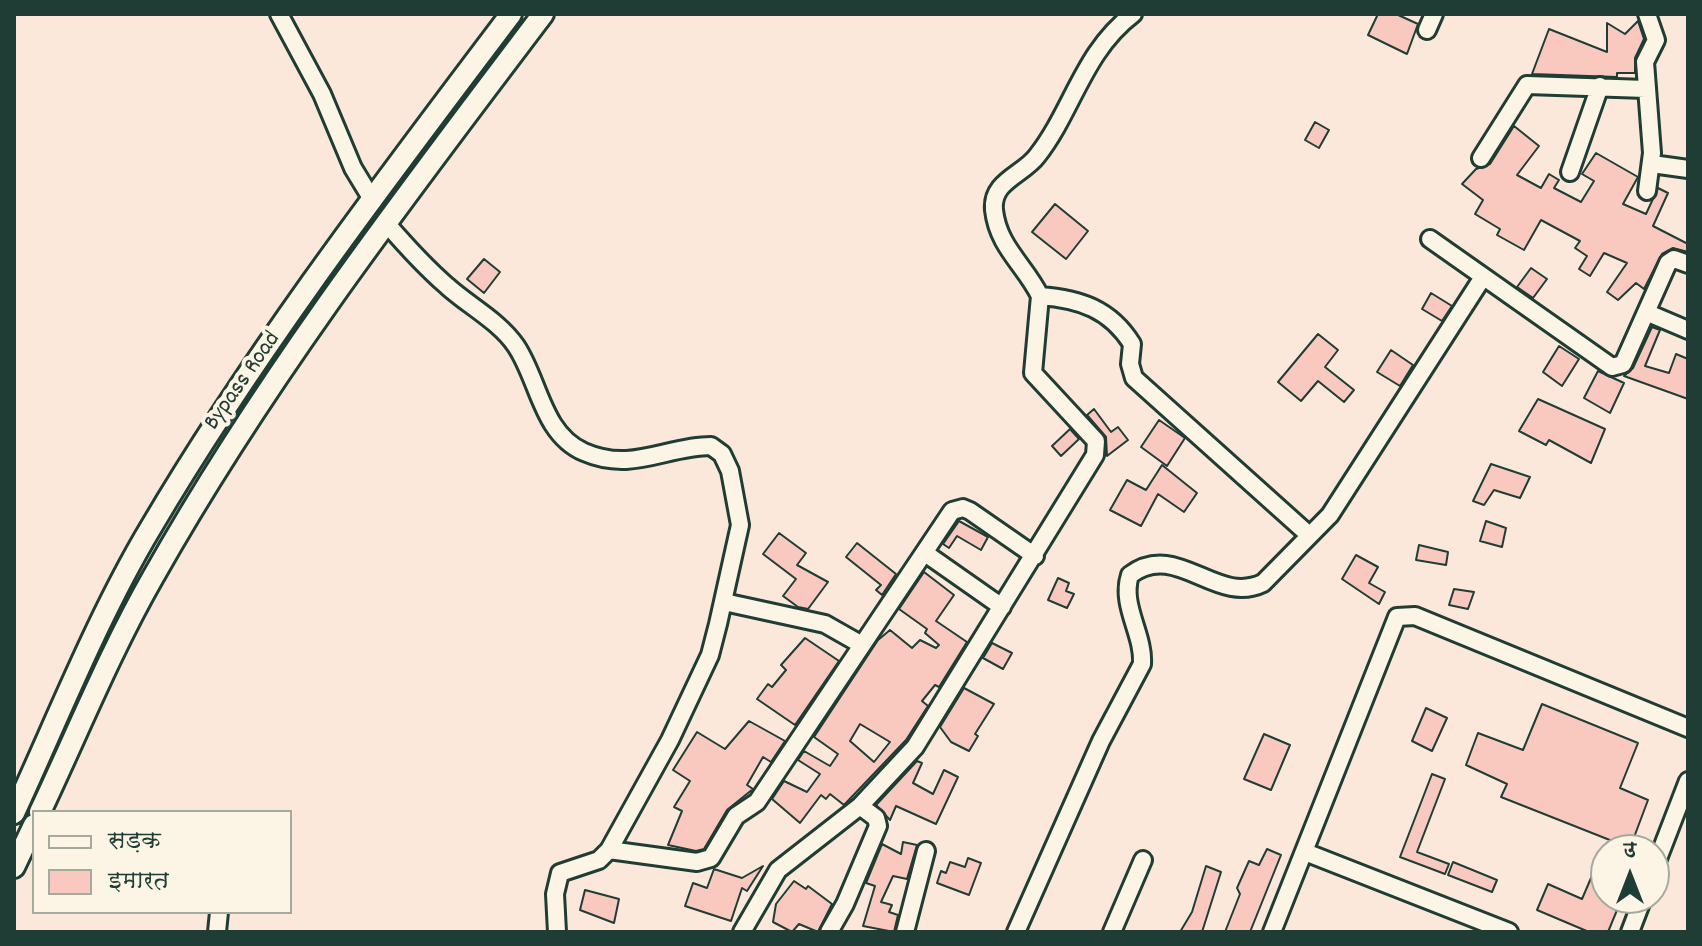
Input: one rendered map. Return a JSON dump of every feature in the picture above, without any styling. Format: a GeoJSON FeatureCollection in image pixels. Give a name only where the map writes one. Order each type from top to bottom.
{"type":"FeatureCollection","features":[{"type":"Feature","properties":{"kind":"main road","name":"Bypass Road"},"geometry":{"type":"LineString","coordinates":[[14,813],[148,532],[205,438],[373,201],[511,14]]}},
{"type":"Feature","properties":{"kind":"main road","name":"Bypass Road"},"geometry":{"type":"LineString","coordinates":[[41,810],[159,566],[240,431],[387,224],[543,14]]}},
{"type":"Feature","properties":{"kind":"main road"},"geometry":{"type":"LineString","coordinates":[[23,861],[32,832]]}},
{"type":"Feature","properties":{"kind":"street"},"geometry":{"type":"LineString","coordinates":[[279,14],[322,94],[353,168],[373,201]]}},
{"type":"Feature","properties":{"kind":"street"},"geometry":{"type":"LineString","coordinates":[[742,932],[778,870],[860,806],[915,747],[1095,455],[1097,445],[1033,373],[1040,296],[1003,242],[994,212],[996,193],[1040,153],[1083,71],[1133,14]]}},
{"type":"Feature","properties":{"kind":"street"},"geometry":{"type":"LineString","coordinates":[[1427,30],[1434,14]]}},
{"type":"Feature","properties":{"kind":"street"},"geometry":{"type":"LineString","coordinates":[[1647,14],[1656,40],[1645,62],[1652,164],[1647,191]]}},
{"type":"Feature","properties":{"kind":"street"},"geometry":{"type":"LineString","coordinates":[[1481,158],[1527,85],[1646,89]]}},
{"type":"Feature","properties":{"kind":"street"},"geometry":{"type":"LineString","coordinates":[[1570,172],[1600,86]]}},
{"type":"Feature","properties":{"kind":"street"},"geometry":{"type":"LineString","coordinates":[[1652,164],[1688,169]]}},
{"type":"Feature","properties":{"kind":"street"},"geometry":{"type":"LineString","coordinates":[[387,224],[448,287],[514,342],[525,360],[548,416],[564,438],[582,452],[605,459],[639,461],[704,446],[722,454],[730,471],[740,525],[710,655],[670,740],[609,850],[599,860],[560,873],[555,894],[557,932]]}},
{"type":"Feature","properties":{"kind":"street"},"geometry":{"type":"LineString","coordinates":[[1430,239],[1612,367],[1623,364],[1668,263],[1674,259],[1688,264]]}},
{"type":"Feature","properties":{"kind":"street"},"geometry":{"type":"LineString","coordinates":[[1016,932],[1101,741],[1142,664],[1143,651],[1127,599],[1130,575],[1143,566],[1174,564],[1219,585],[1251,589],[1263,583],[1330,515],[1483,277]]}},
{"type":"Feature","properties":{"kind":"street"},"geometry":{"type":"LineString","coordinates":[[1040,296],[1070,298],[1104,313],[1132,344],[1130,364],[1134,378],[1309,535]]}},
{"type":"Feature","properties":{"kind":"street"},"geometry":{"type":"LineString","coordinates":[[1648,313],[1688,330]]}},
{"type":"Feature","properties":{"kind":"street"},"geometry":{"type":"LineString","coordinates":[[609,850],[697,862],[711,858],[736,816],[757,802],[952,511],[963,508],[1035,556]]}},
{"type":"Feature","properties":{"kind":"street"},"geometry":{"type":"LineString","coordinates":[[925,553],[1002,607]]}},
{"type":"Feature","properties":{"kind":"street"},"geometry":{"type":"LineString","coordinates":[[724,602],[825,624],[862,645]]}},
{"type":"Feature","properties":{"kind":"street"},"geometry":{"type":"LineString","coordinates":[[1272,932],[1397,617],[1415,616],[1688,728]]}},
{"type":"Feature","properties":{"kind":"street"},"geometry":{"type":"LineString","coordinates":[[1668,834],[1688,781]]}},
{"type":"Feature","properties":{"kind":"street"},"geometry":{"type":"LineString","coordinates":[[829,932],[845,904],[878,826],[876,818],[860,806]]}},
{"type":"Feature","properties":{"kind":"street"},"geometry":{"type":"LineString","coordinates":[[905,932],[926,851]]}},
{"type":"Feature","properties":{"kind":"street"},"geometry":{"type":"LineString","coordinates":[[1305,852],[1509,932]]}},
{"type":"Feature","properties":{"kind":"street"},"geometry":{"type":"LineString","coordinates":[[1112,932],[1143,860]]}},
{"type":"Feature","properties":{"kind":"building"},"geometry":{"type":"Polygon","coordinates":[[[1378,14],[1396,14],[1418,24],[1407,54],[1368,35],[1378,14]]]}},
{"type":"Feature","properties":{"kind":"building"},"geometry":{"type":"Polygon","coordinates":[[[1638,21],[1644,39],[1635,58],[1635,73],[1617,73],[1617,77],[1532,74],[1549,29],[1607,52],[1607,23],[1625,34],[1638,21]]]}},
{"type":"Feature","properties":{"kind":"building"},"geometry":{"type":"Polygon","coordinates":[[[1315,122],[1329,130],[1319,148],[1305,140],[1315,122]]]}},
{"type":"Feature","properties":{"kind":"building"},"geometry":{"type":"Polygon","coordinates":[[[1514,126],[1539,146],[1517,175],[1541,188],[1549,174],[1559,180],[1554,188],[1581,202],[1594,181],[1582,174],[1596,153],[1638,177],[1623,204],[1646,214],[1658,188],[1668,193],[1653,226],[1688,244],[1688,252],[1673,248],[1662,254],[1644,289],[1636,283],[1618,300],[1607,292],[1627,263],[1604,253],[1590,276],[1579,269],[1587,256],[1575,248],[1580,241],[1541,220],[1524,250],[1497,235],[1500,229],[1475,214],[1483,200],[1462,184],[1476,169],[1490,164],[1514,126]]]}},
{"type":"Feature","properties":{"kind":"building"},"geometry":{"type":"Polygon","coordinates":[[[1055,204],[1088,231],[1066,259],[1032,232],[1055,204]]]}},
{"type":"Feature","properties":{"kind":"building"},"geometry":{"type":"Polygon","coordinates":[[[484,259],[500,272],[484,293],[467,279],[484,259]]]}},
{"type":"Feature","properties":{"kind":"building"},"geometry":{"type":"Polygon","coordinates":[[[1531,268],[1547,279],[1533,298],[1517,287],[1531,268]]]}},
{"type":"Feature","properties":{"kind":"building"},"geometry":{"type":"Polygon","coordinates":[[[1431,293],[1452,306],[1442,321],[1422,309],[1431,293]]]}},
{"type":"Feature","properties":{"kind":"building"},"geometry":{"type":"Polygon","coordinates":[[[1652,327],[1660,330],[1645,366],[1669,373],[1676,354],[1688,359],[1688,399],[1624,376],[1633,368],[1652,327]]]}},
{"type":"Feature","properties":{"kind":"building"},"geometry":{"type":"Polygon","coordinates":[[[1318,334],[1338,350],[1325,367],[1354,390],[1344,402],[1318,381],[1301,401],[1278,382],[1318,334]]]}},
{"type":"Feature","properties":{"kind":"building"},"geometry":{"type":"Polygon","coordinates":[[[1559,346],[1579,359],[1562,386],[1543,372],[1559,346]]]}},
{"type":"Feature","properties":{"kind":"building"},"geometry":{"type":"Polygon","coordinates":[[[1391,350],[1413,365],[1400,386],[1377,372],[1391,350]]]}},
{"type":"Feature","properties":{"kind":"building"},"geometry":{"type":"Polygon","coordinates":[[[1598,371],[1624,383],[1610,413],[1584,398],[1598,371]]]}},
{"type":"Feature","properties":{"kind":"building"},"geometry":{"type":"Polygon","coordinates":[[[1538,399],[1605,429],[1591,463],[1549,440],[1546,445],[1519,431],[1538,399]]]}},
{"type":"Feature","properties":{"kind":"building"},"geometry":{"type":"Polygon","coordinates":[[[1094,409],[1111,432],[1118,427],[1128,440],[1107,456],[1106,437],[1087,415],[1094,409]]]}},
{"type":"Feature","properties":{"kind":"building"},"geometry":{"type":"Polygon","coordinates":[[[1159,420],[1185,438],[1167,466],[1141,447],[1159,420]]]}},
{"type":"Feature","properties":{"kind":"building"},"geometry":{"type":"Polygon","coordinates":[[[1070,429],[1079,439],[1061,456],[1052,446],[1070,429]]]}},
{"type":"Feature","properties":{"kind":"building"},"geometry":{"type":"Polygon","coordinates":[[[1491,464],[1530,477],[1520,498],[1494,490],[1484,505],[1473,501],[1491,464]]]}},
{"type":"Feature","properties":{"kind":"building"},"geometry":{"type":"Polygon","coordinates":[[[1162,465],[1197,493],[1184,512],[1158,494],[1141,526],[1110,510],[1127,480],[1146,490],[1162,465]]]}},
{"type":"Feature","properties":{"kind":"building"},"geometry":{"type":"Polygon","coordinates":[[[959,521],[988,537],[981,550],[957,536],[949,548],[943,544],[959,521]]]}},
{"type":"Feature","properties":{"kind":"building"},"geometry":{"type":"Polygon","coordinates":[[[1486,521],[1506,528],[1502,547],[1480,541],[1486,521]]]}},
{"type":"Feature","properties":{"kind":"building"},"geometry":{"type":"Polygon","coordinates":[[[779,533],[806,553],[797,565],[828,582],[808,609],[798,607],[783,596],[796,579],[763,554],[779,533]]]}},
{"type":"Feature","properties":{"kind":"building"},"geometry":{"type":"Polygon","coordinates":[[[857,543],[896,574],[882,595],[876,590],[881,585],[846,557],[857,543]]]}},
{"type":"Feature","properties":{"kind":"building"},"geometry":{"type":"Polygon","coordinates":[[[1419,545],[1448,552],[1446,565],[1416,560],[1419,545]]]}},
{"type":"Feature","properties":{"kind":"building"},"geometry":{"type":"Polygon","coordinates":[[[1356,555],[1378,567],[1369,583],[1385,592],[1379,604],[1342,579],[1356,555]]]}},
{"type":"Feature","properties":{"kind":"building"},"geometry":{"type":"Polygon","coordinates":[[[924,572],[954,595],[936,621],[967,642],[939,687],[935,685],[922,701],[928,706],[906,740],[844,805],[830,794],[826,799],[821,795],[800,823],[772,799],[784,781],[807,792],[820,774],[798,760],[804,751],[830,766],[838,754],[814,737],[878,640],[890,630],[912,648],[920,640],[936,648],[939,645],[925,633],[927,629],[899,609],[924,572]],[[860,724],[850,741],[874,762],[890,742],[860,724]]]}},
{"type":"Feature","properties":{"kind":"building"},"geometry":{"type":"Polygon","coordinates":[[[1058,578],[1069,583],[1066,591],[1074,594],[1067,608],[1048,600],[1058,578]]]}},
{"type":"Feature","properties":{"kind":"building"},"geometry":{"type":"Polygon","coordinates":[[[1454,589],[1474,592],[1468,609],[1449,605],[1454,589]]]}},
{"type":"Feature","properties":{"kind":"building"},"geometry":{"type":"Polygon","coordinates":[[[805,638],[839,661],[795,725],[757,699],[768,684],[772,687],[786,670],[781,665],[805,638]]]}},
{"type":"Feature","properties":{"kind":"building"},"geometry":{"type":"Polygon","coordinates":[[[992,643],[1012,653],[1003,669],[983,658],[992,643]]]}},
{"type":"Feature","properties":{"kind":"building"},"geometry":{"type":"Polygon","coordinates":[[[964,688],[994,704],[975,734],[978,736],[969,751],[951,742],[940,727],[964,688]]]}},
{"type":"Feature","properties":{"kind":"building"},"geometry":{"type":"Polygon","coordinates":[[[1542,704],[1638,743],[1620,788],[1648,800],[1635,834],[1595,834],[1501,797],[1507,784],[1466,765],[1478,733],[1523,750],[1542,704]]]}},
{"type":"Feature","properties":{"kind":"building"},"geometry":{"type":"Polygon","coordinates":[[[1426,708],[1447,718],[1432,751],[1412,741],[1426,708]]]}},
{"type":"Feature","properties":{"kind":"building"},"geometry":{"type":"Polygon","coordinates":[[[749,721],[785,741],[771,762],[763,757],[747,785],[753,789],[727,810],[704,849],[696,851],[668,845],[682,811],[674,807],[690,781],[673,770],[697,732],[725,749],[749,721]]]}},
{"type":"Feature","properties":{"kind":"building"},"geometry":{"type":"Polygon","coordinates":[[[1264,734],[1290,745],[1271,790],[1244,779],[1264,734]]]}},
{"type":"Feature","properties":{"kind":"building"},"geometry":{"type":"Polygon","coordinates":[[[917,761],[922,763],[913,783],[933,794],[944,770],[958,777],[936,824],[896,806],[890,820],[876,805],[917,761]]]}},
{"type":"Feature","properties":{"kind":"building"},"geometry":{"type":"Polygon","coordinates":[[[1432,774],[1445,779],[1417,852],[1449,864],[1445,874],[1400,857],[1432,774]]]}},
{"type":"Feature","properties":{"kind":"building"},"geometry":{"type":"Polygon","coordinates":[[[903,842],[917,845],[907,879],[893,876],[881,902],[892,905],[889,912],[898,915],[894,932],[863,926],[875,886],[866,883],[882,844],[901,854],[903,842]]]}},
{"type":"Feature","properties":{"kind":"building"},"geometry":{"type":"Polygon","coordinates":[[[1267,849],[1281,855],[1250,932],[1225,932],[1240,894],[1237,888],[1249,861],[1259,865],[1267,849]]]}},
{"type":"Feature","properties":{"kind":"building"},"geometry":{"type":"Polygon","coordinates":[[[968,858],[981,863],[969,895],[937,883],[941,871],[946,873],[950,862],[965,867],[968,858]]]}},
{"type":"Feature","properties":{"kind":"building"},"geometry":{"type":"Polygon","coordinates":[[[1453,862],[1497,880],[1492,892],[1448,875],[1453,862]]]}},
{"type":"Feature","properties":{"kind":"building"},"geometry":{"type":"Polygon","coordinates":[[[763,866],[747,891],[742,888],[731,921],[685,906],[693,883],[707,888],[714,869],[742,878],[763,866]]]}},
{"type":"Feature","properties":{"kind":"building"},"geometry":{"type":"Polygon","coordinates":[[[1206,866],[1221,872],[1202,932],[1180,932],[1192,912],[1206,866]]]}},
{"type":"Feature","properties":{"kind":"building"},"geometry":{"type":"Polygon","coordinates":[[[1590,880],[1590,914],[1615,914],[1608,932],[1589,932],[1537,910],[1548,884],[1582,899],[1590,880]]]}},
{"type":"Feature","properties":{"kind":"building"},"geometry":{"type":"Polygon","coordinates":[[[794,881],[806,889],[808,886],[832,904],[818,932],[799,924],[792,932],[773,922],[776,904],[794,881]]]}},
{"type":"Feature","properties":{"kind":"building"},"geometry":{"type":"Polygon","coordinates":[[[585,890],[619,899],[614,923],[580,910],[585,890]]]}}]}
